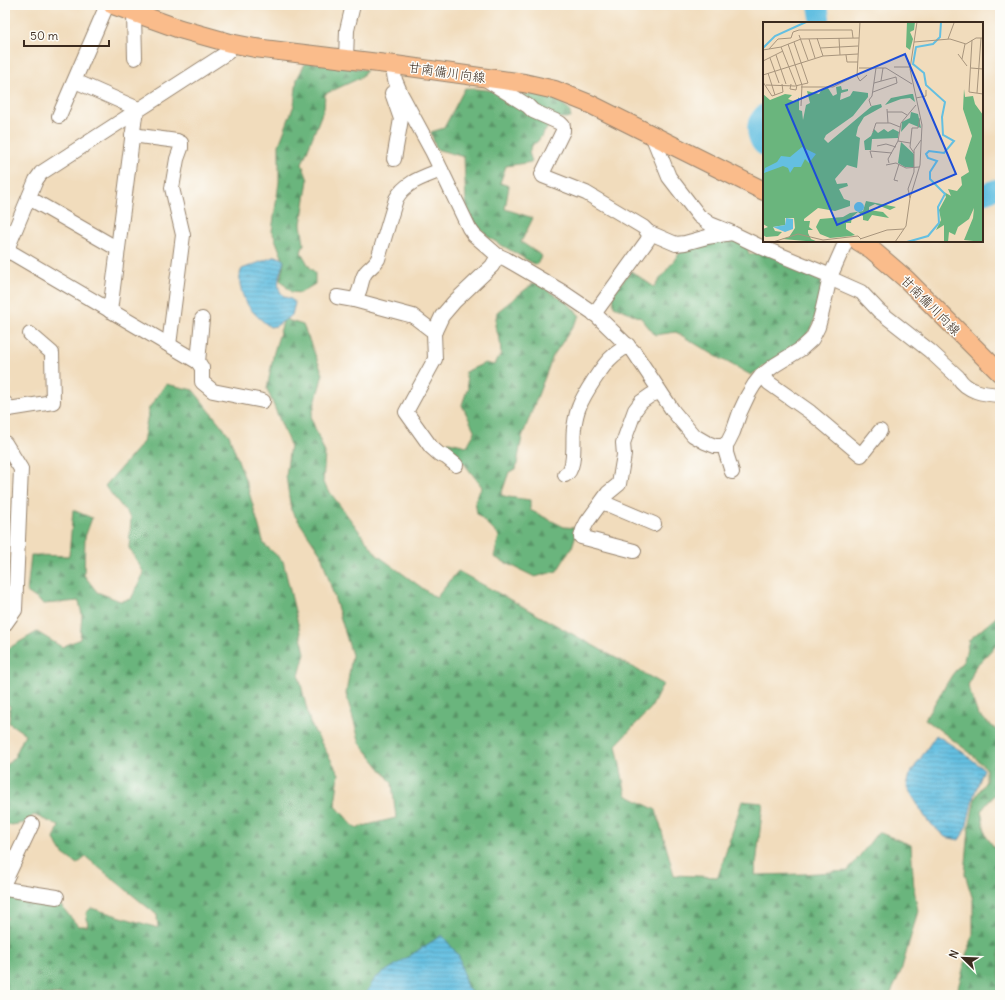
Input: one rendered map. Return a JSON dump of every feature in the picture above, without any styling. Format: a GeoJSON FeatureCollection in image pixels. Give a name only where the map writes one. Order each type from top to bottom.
{"type":"FeatureCollection","features":[{"type":"Feature","properties":{"kind":"main road","name":"甘南備川向線"},"geometry":{"type":"LineString","coordinates":[[113,5],[180,29],[230,43],[255,48],[346,59],[395,70],[524,83],[555,90],[590,104],[763,190]]}},
{"type":"Feature","properties":{"kind":"main road","name":"甘南備川向線"},"geometry":{"type":"LineString","coordinates":[[860,242],[871,249],[906,279],[1000,373]]}},
{"type":"Feature","properties":{"kind":"street"},"geometry":{"type":"LineString","coordinates":[[59,116],[107,5]]}},
{"type":"Feature","properties":{"kind":"street"},"geometry":{"type":"LineString","coordinates":[[346,59],[347,30],[353,5]]}},
{"type":"Feature","properties":{"kind":"street"},"geometry":{"type":"LineString","coordinates":[[134,13],[135,58]]}},
{"type":"Feature","properties":{"kind":"street"},"geometry":{"type":"LineString","coordinates":[[230,43],[228,52],[41,173],[36,180],[6,252],[110,310],[198,362],[202,368],[202,382],[213,391],[263,401]]}},
{"type":"Feature","properties":{"kind":"street"},"geometry":{"type":"LineString","coordinates":[[394,159],[401,118],[388,84],[388,75],[395,70]]}},
{"type":"Feature","properties":{"kind":"street"},"geometry":{"type":"LineString","coordinates":[[395,70],[395,80],[401,94],[433,153],[469,228],[474,235],[498,256],[506,259],[561,291],[594,314],[634,352],[673,411],[694,435],[715,446],[723,446],[728,442],[748,395],[763,375],[775,364],[801,349],[812,339],[818,327],[830,277],[846,242]]}},
{"type":"Feature","properties":{"kind":"street"},"geometry":{"type":"LineString","coordinates":[[483,78],[528,106],[533,111],[560,123],[563,126],[563,131],[542,174],[543,176],[586,193],[643,227],[648,232],[676,244],[732,233]]}},
{"type":"Feature","properties":{"kind":"street"},"geometry":{"type":"LineString","coordinates":[[74,81],[136,108],[110,310]]}},
{"type":"Feature","properties":{"kind":"street"},"geometry":{"type":"LineString","coordinates":[[132,135],[181,143],[172,188],[183,235],[169,345]]}},
{"type":"Feature","properties":{"kind":"street"},"geometry":{"type":"LineString","coordinates":[[652,135],[669,177],[699,216],[710,224],[826,274],[834,280],[861,292],[879,310],[930,351],[958,376],[966,387],[985,394],[1000,395]]}},
{"type":"Feature","properties":{"kind":"street"},"geometry":{"type":"LineString","coordinates":[[354,300],[366,272],[375,265],[378,259],[396,198],[399,193],[413,182],[441,170]]}},
{"type":"Feature","properties":{"kind":"street"},"geometry":{"type":"LineString","coordinates":[[29,198],[118,249]]}},
{"type":"Feature","properties":{"kind":"street"},"geometry":{"type":"LineString","coordinates":[[594,314],[647,241],[649,237],[648,232]]}},
{"type":"Feature","properties":{"kind":"street"},"geometry":{"type":"LineString","coordinates":[[456,465],[446,457],[439,454],[432,447],[406,412],[435,359],[434,333],[442,316],[454,302],[492,266],[498,256]]}},
{"type":"Feature","properties":{"kind":"street"},"geometry":{"type":"LineString","coordinates":[[337,297],[354,300],[413,316],[435,331]]}},
{"type":"Feature","properties":{"kind":"street"},"geometry":{"type":"LineString","coordinates":[[198,362],[202,319]]}},
{"type":"Feature","properties":{"kind":"street"},"geometry":{"type":"LineString","coordinates":[[5,403],[9,410],[53,402],[52,353],[30,334]]}},
{"type":"Feature","properties":{"kind":"street"},"geometry":{"type":"LineString","coordinates":[[565,475],[571,470],[574,430],[579,407],[595,379],[611,357],[628,345]]}},
{"type":"Feature","properties":{"kind":"street"},"geometry":{"type":"LineString","coordinates":[[763,375],[769,383],[810,412],[861,455],[880,431]]}},
{"type":"Feature","properties":{"kind":"street"},"geometry":{"type":"LineString","coordinates":[[634,551],[581,537],[587,522],[608,493],[619,484],[624,455],[623,443],[635,410],[641,402],[651,395],[660,392]]}},
{"type":"Feature","properties":{"kind":"street"},"geometry":{"type":"LineString","coordinates":[[5,443],[21,469],[16,610],[5,624]]}},
{"type":"Feature","properties":{"kind":"street"},"geometry":{"type":"LineString","coordinates":[[726,444],[726,453],[732,472]]}},
{"type":"Feature","properties":{"kind":"street"},"geometry":{"type":"LineString","coordinates":[[602,502],[654,524]]}},
{"type":"Feature","properties":{"kind":"street"},"geometry":{"type":"LineString","coordinates":[[5,881],[32,824]]}},
{"type":"Feature","properties":{"kind":"street"},"geometry":{"type":"LineString","coordinates":[[5,889],[57,897]]}},
{"type":"Feature","properties":{"kind":"green space"},"geometry":{"type":"Polygon","coordinates":[[[306,62],[367,70],[360,78],[325,94],[324,108],[302,164],[308,180],[301,224],[304,244],[301,252],[315,273],[315,284],[300,293],[291,292],[280,280],[284,262],[272,231],[279,182],[279,145],[294,105],[297,79],[306,62]]]}},
{"type":"Feature","properties":{"kind":"green space"},"geometry":{"type":"Polygon","coordinates":[[[465,88],[551,96],[569,109],[571,118],[556,118],[537,142],[533,144],[529,152],[532,162],[506,166],[500,183],[509,186],[505,209],[533,218],[521,242],[542,256],[536,265],[491,239],[474,223],[466,205],[464,157],[436,149],[431,132],[444,128],[465,88]]]}},
{"type":"Feature","properties":{"kind":"green space"},"geometry":{"type":"Polygon","coordinates":[[[734,236],[746,243],[749,254],[767,252],[825,277],[813,325],[803,340],[751,375],[676,332],[655,335],[641,318],[614,306],[613,293],[631,271],[654,287],[684,247],[734,236]]]}},
{"type":"Feature","properties":{"kind":"green space"},"geometry":{"type":"Polygon","coordinates":[[[535,282],[569,304],[580,316],[553,356],[522,437],[516,469],[509,472],[501,495],[530,500],[530,510],[564,527],[578,528],[572,547],[557,571],[535,577],[494,557],[499,536],[477,514],[475,500],[482,487],[463,462],[440,449],[449,442],[467,446],[475,432],[462,405],[468,387],[465,372],[485,363],[494,365],[501,354],[500,340],[495,326],[497,312],[535,282]]]}},
{"type":"Feature","properties":{"kind":"green space"},"geometry":{"type":"Polygon","coordinates":[[[284,319],[303,325],[323,374],[311,418],[325,453],[323,483],[377,555],[436,598],[458,571],[663,684],[651,708],[616,745],[626,795],[656,810],[674,875],[718,877],[742,801],[763,803],[755,875],[848,871],[878,832],[911,845],[914,889],[918,911],[901,971],[890,995],[5,995],[5,921],[8,918],[5,915],[5,893],[58,902],[78,926],[88,926],[86,913],[91,908],[158,928],[157,915],[86,857],[77,864],[63,854],[54,839],[59,826],[34,815],[24,823],[5,826],[5,767],[15,756],[25,734],[9,723],[10,706],[5,703],[5,651],[37,632],[62,647],[80,639],[82,615],[79,601],[44,604],[27,592],[31,555],[69,556],[73,510],[92,518],[85,537],[84,575],[97,592],[120,601],[131,599],[144,573],[129,548],[131,518],[105,486],[143,442],[149,408],[166,384],[193,390],[229,435],[247,485],[264,544],[283,561],[305,653],[299,676],[310,723],[339,774],[335,805],[355,828],[396,818],[392,783],[360,743],[346,694],[352,655],[321,554],[291,510],[286,476],[290,445],[267,389],[274,352],[284,319]]]}},
{"type":"Feature","properties":{"kind":"green space"},"geometry":{"type":"Polygon","coordinates":[[[1000,614],[1000,641],[975,667],[968,686],[978,715],[998,731],[1000,730],[1000,793],[994,795],[981,811],[986,836],[1000,855],[995,870],[1000,873],[1000,995],[956,995],[973,934],[973,900],[965,874],[969,829],[975,798],[986,781],[986,768],[969,752],[925,719],[952,675],[964,660],[969,640],[1000,614]]]}},
{"type":"Feature","properties":{"kind":"water"},"geometry":{"type":"Polygon","coordinates":[[[276,256],[283,259],[284,262],[279,280],[279,289],[284,296],[293,300],[295,303],[292,315],[276,326],[270,327],[250,309],[247,304],[240,284],[240,273],[242,269],[276,256]]]}},
{"type":"Feature","properties":{"kind":"water"},"geometry":{"type":"Polygon","coordinates":[[[936,735],[961,751],[984,769],[974,795],[966,829],[959,840],[945,837],[927,820],[907,787],[910,774],[936,735]]]}},
{"type":"Feature","properties":{"kind":"water"},"geometry":{"type":"Polygon","coordinates":[[[442,935],[459,956],[466,985],[473,995],[365,995],[375,978],[442,935]]]}},
{"type":"Feature","properties":{"kind":"waterway"},"geometry":{"type":"LineString","coordinates":[[818,5],[820,22]]}},
{"type":"Feature","properties":{"kind":"waterway"},"geometry":{"type":"LineString","coordinates":[[763,115],[757,126],[758,135],[763,145]]}},
{"type":"Feature","properties":{"kind":"waterway"},"geometry":{"type":"LineString","coordinates":[[983,194],[1000,188]]}}]}
